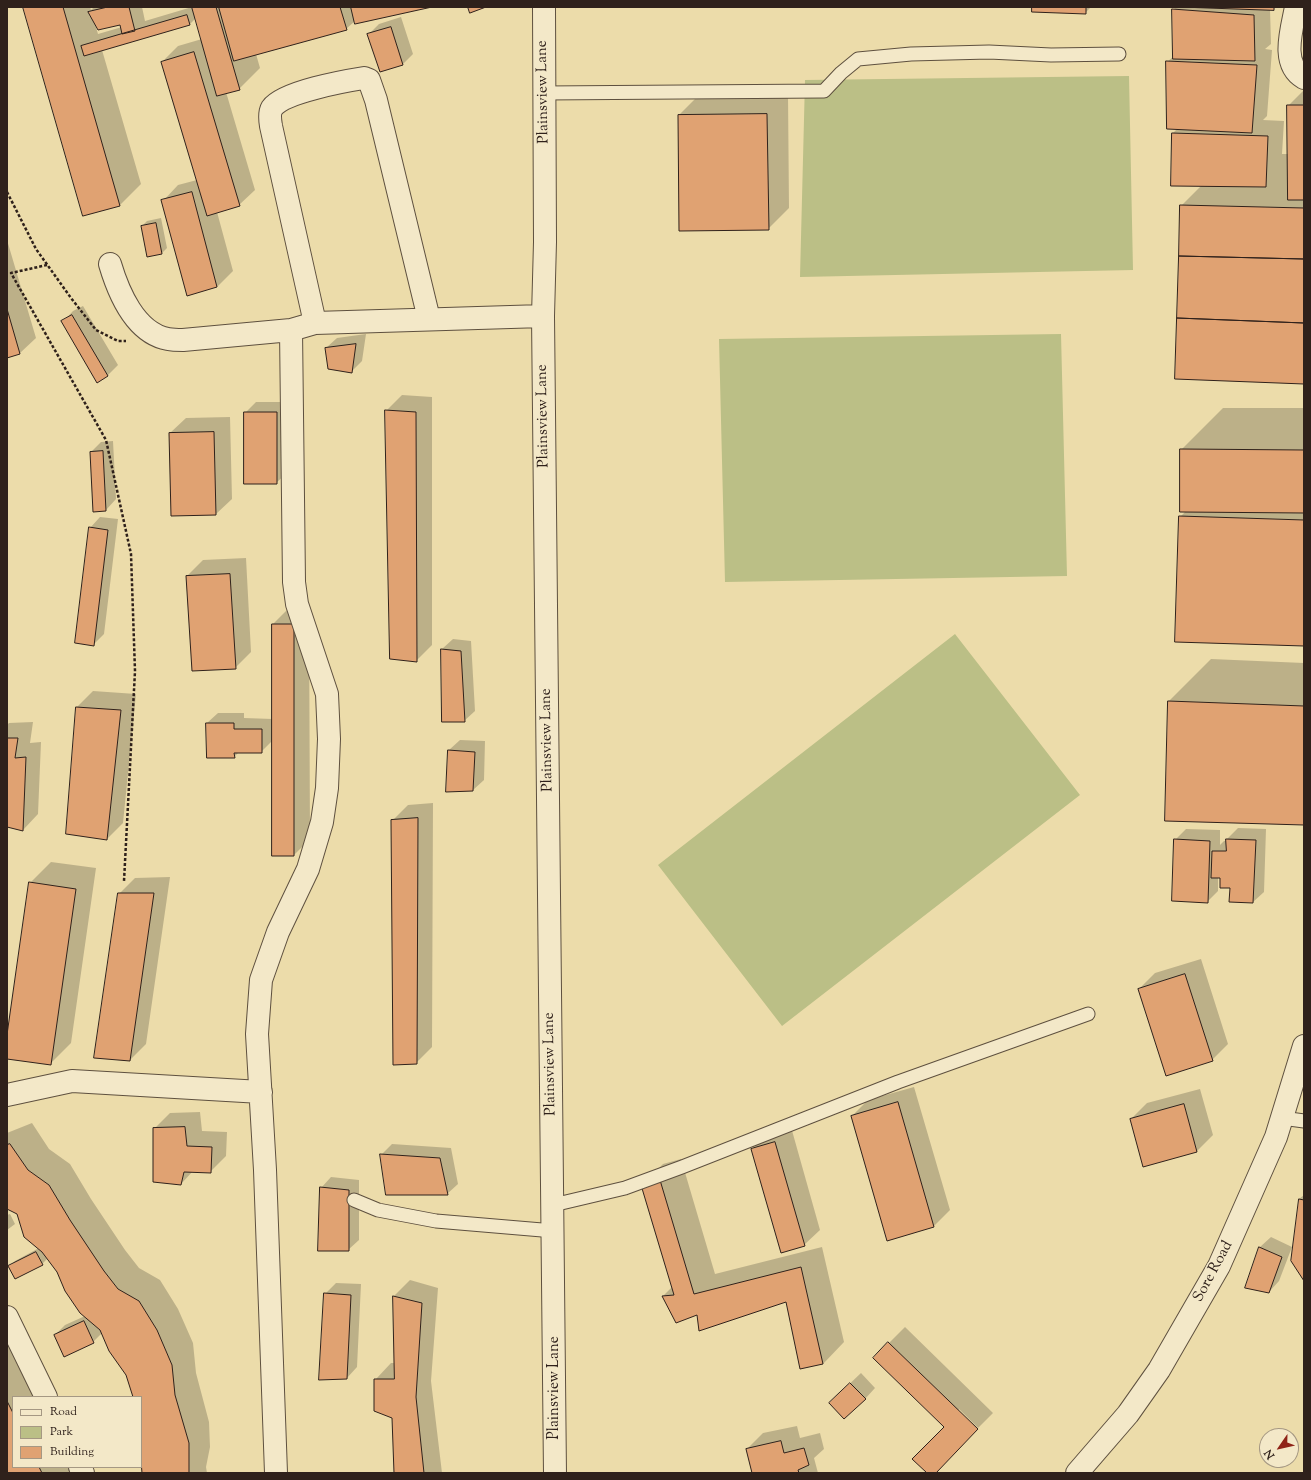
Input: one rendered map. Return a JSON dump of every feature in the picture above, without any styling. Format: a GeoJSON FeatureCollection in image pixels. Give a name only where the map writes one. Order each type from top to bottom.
{"type":"FeatureCollection","features":[{"type":"Feature","properties":{"kind":"street","name":"Plainsview Lane"},"geometry":{"type":"LineString","coordinates":[[544,7],[545,242],[543,316],[554,1231],[555,1473]]}},
{"type":"Feature","properties":{"kind":"street"},"geometry":{"type":"LineString","coordinates":[[1296,7],[1290,41],[1290,61],[1297,74],[1304,78]]}},
{"type":"Feature","properties":{"kind":"street"},"geometry":{"type":"LineString","coordinates":[[315,323],[271,126],[270,112],[279,101],[294,94],[364,78],[369,80],[376,100],[429,319]]}},
{"type":"Feature","properties":{"kind":"street"},"geometry":{"type":"LineString","coordinates":[[110,264],[116,284],[132,314],[152,332],[167,339],[183,340],[291,330],[315,323],[543,316]]}},
{"type":"Feature","properties":{"kind":"street"},"geometry":{"type":"LineString","coordinates":[[276,1473],[266,1170],[257,1034],[261,980],[278,932],[308,869],[322,822],[327,781],[329,738],[327,694],[297,604],[294,582],[291,330]]}},
{"type":"Feature","properties":{"kind":"street","name":"Sore Road"},"geometry":{"type":"LineString","coordinates":[[1077,1473],[1128,1414],[1159,1370],[1220,1266],[1276,1136],[1304,1046]]}},
{"type":"Feature","properties":{"kind":"street"},"geometry":{"type":"LineString","coordinates":[[7,1095],[72,1082],[261,1092]]}},
{"type":"Feature","properties":{"kind":"street"},"geometry":{"type":"LineString","coordinates":[[7,1317],[46,1396]]}},
{"type":"Feature","properties":{"kind":"lane"},"geometry":{"type":"LineString","coordinates":[[544,93],[824,91],[841,73],[858,60],[911,54],[989,52],[1051,55],[1118,54]]}},
{"type":"Feature","properties":{"kind":"lane"},"geometry":{"type":"LineString","coordinates":[[553,1206],[625,1188],[898,1082],[1088,1014]]}},
{"type":"Feature","properties":{"kind":"lane"},"geometry":{"type":"LineString","coordinates":[[1282,1118],[1304,1121]]}},
{"type":"Feature","properties":{"kind":"lane"},"geometry":{"type":"LineString","coordinates":[[354,1200],[378,1210],[436,1221],[554,1231]]}},
{"type":"Feature","properties":{"kind":"path"},"geometry":{"type":"LineString","coordinates":[[7,192],[36,249],[96,330],[118,341],[132,341]]}},
{"type":"Feature","properties":{"kind":"path"},"geometry":{"type":"LineString","coordinates":[[47,265],[11,273],[106,440],[131,554],[135,671],[124,881]]}},
{"type":"Feature","properties":{"kind":"green space"},"geometry":{"type":"Polygon","coordinates":[[[1129,76],[1133,270],[800,277],[805,80],[1129,76]]]}},
{"type":"Feature","properties":{"kind":"green space"},"geometry":{"type":"Polygon","coordinates":[[[1061,334],[1067,576],[725,582],[719,339],[1061,334]]]}},
{"type":"Feature","properties":{"kind":"green space"},"geometry":{"type":"Polygon","coordinates":[[[955,634],[1080,795],[782,1026],[658,865],[955,634]]]}},
{"type":"Feature","properties":{"kind":"building"},"geometry":{"type":"Polygon","coordinates":[[[23,7],[63,7],[120,206],[83,216],[23,7]]]}},
{"type":"Feature","properties":{"kind":"building"},"geometry":{"type":"Polygon","coordinates":[[[108,7],[129,7],[135,31],[122,34],[120,25],[98,30],[88,12],[108,7]]]}},
{"type":"Feature","properties":{"kind":"building"},"geometry":{"type":"Polygon","coordinates":[[[192,7],[216,7],[240,90],[217,96],[192,7]]]}},
{"type":"Feature","properties":{"kind":"building"},"geometry":{"type":"Polygon","coordinates":[[[219,7],[340,7],[347,30],[234,61],[219,7]]]}},
{"type":"Feature","properties":{"kind":"building"},"geometry":{"type":"Polygon","coordinates":[[[351,7],[432,7],[355,24],[351,7]]]}},
{"type":"Feature","properties":{"kind":"building"},"geometry":{"type":"Polygon","coordinates":[[[468,7],[486,7],[470,13],[468,7]]]}},
{"type":"Feature","properties":{"kind":"building"},"geometry":{"type":"Polygon","coordinates":[[[1032,7],[1086,7],[1086,14],[1032,12],[1032,7]]]}},
{"type":"Feature","properties":{"kind":"building"},"geometry":{"type":"Polygon","coordinates":[[[1181,7],[1274,7],[1274,10],[1181,7]]]}},
{"type":"Feature","properties":{"kind":"building"},"geometry":{"type":"Polygon","coordinates":[[[1172,9],[1254,15],[1255,61],[1173,59],[1172,9]]]}},
{"type":"Feature","properties":{"kind":"building"},"geometry":{"type":"Polygon","coordinates":[[[187,15],[190,25],[84,56],[81,46],[187,15]]]}},
{"type":"Feature","properties":{"kind":"building"},"geometry":{"type":"Polygon","coordinates":[[[391,27],[403,65],[380,72],[367,34],[391,27]]]}},
{"type":"Feature","properties":{"kind":"building"},"geometry":{"type":"Polygon","coordinates":[[[194,52],[240,206],[207,216],[161,62],[194,52]]]}},
{"type":"Feature","properties":{"kind":"building"},"geometry":{"type":"Polygon","coordinates":[[[1166,61],[1257,65],[1252,133],[1167,129],[1166,61]]]}},
{"type":"Feature","properties":{"kind":"building"},"geometry":{"type":"Polygon","coordinates":[[[1287,105],[1304,105],[1304,200],[1288,200],[1287,105]]]}},
{"type":"Feature","properties":{"kind":"building"},"geometry":{"type":"Polygon","coordinates":[[[767,114],[769,230],[679,231],[678,115],[767,114]]]}},
{"type":"Feature","properties":{"kind":"building"},"geometry":{"type":"Polygon","coordinates":[[[1172,133],[1268,136],[1266,187],[1171,186],[1172,133]]]}},
{"type":"Feature","properties":{"kind":"building"},"geometry":{"type":"Polygon","coordinates":[[[192,192],[217,287],[187,296],[161,200],[192,192]]]}},
{"type":"Feature","properties":{"kind":"building"},"geometry":{"type":"Polygon","coordinates":[[[1180,205],[1304,208],[1304,259],[1179,256],[1180,205]]]}},
{"type":"Feature","properties":{"kind":"building"},"geometry":{"type":"Polygon","coordinates":[[[156,223],[162,254],[147,257],[141,226],[156,223]]]}},
{"type":"Feature","properties":{"kind":"building"},"geometry":{"type":"Polygon","coordinates":[[[1179,256],[1304,259],[1304,323],[1177,318],[1179,256]]]}},
{"type":"Feature","properties":{"kind":"building"},"geometry":{"type":"Polygon","coordinates":[[[7,309],[20,354],[7,358],[7,309]]]}},
{"type":"Feature","properties":{"kind":"building"},"geometry":{"type":"Polygon","coordinates":[[[72,315],[108,376],[97,383],[61,321],[72,315]]]}},
{"type":"Feature","properties":{"kind":"building"},"geometry":{"type":"Polygon","coordinates":[[[1177,318],[1304,323],[1304,384],[1175,379],[1177,318]]]}},
{"type":"Feature","properties":{"kind":"building"},"geometry":{"type":"Polygon","coordinates":[[[356,344],[352,373],[328,369],[325,348],[356,344]]]}},
{"type":"Feature","properties":{"kind":"building"},"geometry":{"type":"Polygon","coordinates":[[[385,410],[416,412],[417,662],[390,659],[385,410]]]}},
{"type":"Feature","properties":{"kind":"building"},"geometry":{"type":"Polygon","coordinates":[[[244,412],[277,412],[277,484],[244,484],[244,412]]]}},
{"type":"Feature","properties":{"kind":"building"},"geometry":{"type":"Polygon","coordinates":[[[214,432],[216,515],[171,516],[169,433],[214,432]]]}},
{"type":"Feature","properties":{"kind":"building"},"geometry":{"type":"Polygon","coordinates":[[[1180,449],[1304,450],[1304,513],[1180,512],[1180,449]]]}},
{"type":"Feature","properties":{"kind":"building"},"geometry":{"type":"Polygon","coordinates":[[[103,451],[106,511],[93,512],[90,452],[103,451]]]}},
{"type":"Feature","properties":{"kind":"building"},"geometry":{"type":"Polygon","coordinates":[[[1179,516],[1304,520],[1304,646],[1175,642],[1179,516]]]}},
{"type":"Feature","properties":{"kind":"building"},"geometry":{"type":"Polygon","coordinates":[[[89,527],[108,530],[94,646],[75,643],[89,527]]]}},
{"type":"Feature","properties":{"kind":"building"},"geometry":{"type":"Polygon","coordinates":[[[230,574],[236,669],[192,671],[186,576],[230,574]]]}},
{"type":"Feature","properties":{"kind":"building"},"geometry":{"type":"Polygon","coordinates":[[[272,624],[294,624],[294,856],[272,856],[272,624]]]}},
{"type":"Feature","properties":{"kind":"building"},"geometry":{"type":"Polygon","coordinates":[[[441,649],[461,651],[465,722],[442,722],[441,649]]]}},
{"type":"Feature","properties":{"kind":"building"},"geometry":{"type":"Polygon","coordinates":[[[1168,701],[1304,706],[1304,825],[1165,821],[1168,701]]]}},
{"type":"Feature","properties":{"kind":"building"},"geometry":{"type":"Polygon","coordinates":[[[76,707],[121,710],[107,840],[66,834],[76,707]]]}},
{"type":"Feature","properties":{"kind":"building"},"geometry":{"type":"Polygon","coordinates":[[[206,723],[234,723],[234,729],[262,729],[262,753],[234,753],[235,758],[207,758],[206,723]]]}},
{"type":"Feature","properties":{"kind":"building"},"geometry":{"type":"Polygon","coordinates":[[[7,738],[18,738],[15,758],[26,757],[23,831],[7,827],[7,738]]]}},
{"type":"Feature","properties":{"kind":"building"},"geometry":{"type":"Polygon","coordinates":[[[448,750],[475,752],[473,791],[446,792],[448,750]]]}},
{"type":"Feature","properties":{"kind":"building"},"geometry":{"type":"Polygon","coordinates":[[[418,818],[417,1064],[393,1065],[391,820],[418,818]]]}},
{"type":"Feature","properties":{"kind":"building"},"geometry":{"type":"Polygon","coordinates":[[[1174,839],[1210,841],[1208,903],[1172,901],[1174,839]]]}},
{"type":"Feature","properties":{"kind":"building"},"geometry":{"type":"Polygon","coordinates":[[[1226,839],[1256,840],[1253,903],[1229,902],[1230,888],[1220,888],[1220,878],[1211,878],[1212,851],[1226,851],[1226,839]]]}},
{"type":"Feature","properties":{"kind":"building"},"geometry":{"type":"Polygon","coordinates":[[[29,882],[76,889],[51,1065],[7,1059],[7,1035],[29,882]]]}},
{"type":"Feature","properties":{"kind":"building"},"geometry":{"type":"Polygon","coordinates":[[[118,893],[154,893],[130,1061],[94,1058],[118,893]]]}},
{"type":"Feature","properties":{"kind":"building"},"geometry":{"type":"Polygon","coordinates":[[[1185,974],[1213,1061],[1166,1076],[1138,989],[1185,974]]]}},
{"type":"Feature","properties":{"kind":"building"},"geometry":{"type":"Polygon","coordinates":[[[898,1102],[934,1227],[887,1241],[851,1116],[898,1102]]]}},
{"type":"Feature","properties":{"kind":"building"},"geometry":{"type":"Polygon","coordinates":[[[1184,1104],[1197,1152],[1143,1167],[1130,1119],[1184,1104]]]}},
{"type":"Feature","properties":{"kind":"building"},"geometry":{"type":"Polygon","coordinates":[[[185,1127],[187,1146],[212,1147],[211,1173],[184,1172],[181,1185],[153,1182],[153,1128],[185,1127]]]}},
{"type":"Feature","properties":{"kind":"building"},"geometry":{"type":"Polygon","coordinates":[[[775,1142],[805,1246],[781,1253],[751,1149],[775,1142]]]}},
{"type":"Feature","properties":{"kind":"building"},"geometry":{"type":"Polygon","coordinates":[[[10,1144],[28,1170],[49,1185],[104,1271],[118,1289],[139,1301],[157,1330],[172,1365],[175,1395],[189,1443],[189,1473],[142,1473],[142,1396],[133,1396],[126,1375],[109,1351],[100,1330],[80,1313],[65,1291],[57,1272],[42,1252],[24,1237],[17,1214],[7,1209],[7,1145],[10,1144]]]}},
{"type":"Feature","properties":{"kind":"building"},"geometry":{"type":"Polygon","coordinates":[[[380,1154],[440,1158],[448,1195],[386,1195],[380,1154]]]}},
{"type":"Feature","properties":{"kind":"building"},"geometry":{"type":"Polygon","coordinates":[[[660,1180],[694,1294],[801,1267],[823,1364],[800,1369],[786,1302],[699,1331],[697,1315],[676,1323],[662,1296],[674,1295],[641,1185],[660,1180]]]}},
{"type":"Feature","properties":{"kind":"building"},"geometry":{"type":"Polygon","coordinates":[[[320,1187],[349,1190],[349,1251],[318,1251],[320,1187]]]}},
{"type":"Feature","properties":{"kind":"building"},"geometry":{"type":"Polygon","coordinates":[[[1299,1199],[1304,1200],[1304,1281],[1291,1261],[1299,1199]]]}},
{"type":"Feature","properties":{"kind":"building"},"geometry":{"type":"Polygon","coordinates":[[[1259,1247],[1282,1257],[1269,1293],[1245,1288],[1259,1247]]]}},
{"type":"Feature","properties":{"kind":"building"},"geometry":{"type":"Polygon","coordinates":[[[36,1252],[43,1265],[15,1279],[8,1266],[36,1252]]]}},
{"type":"Feature","properties":{"kind":"building"},"geometry":{"type":"Polygon","coordinates":[[[324,1293],[351,1295],[347,1379],[319,1380],[324,1293]]]}},
{"type":"Feature","properties":{"kind":"building"},"geometry":{"type":"Polygon","coordinates":[[[393,1296],[422,1303],[416,1397],[424,1473],[394,1473],[392,1418],[374,1411],[374,1379],[394,1379],[393,1296]]]}},
{"type":"Feature","properties":{"kind":"building"},"geometry":{"type":"Polygon","coordinates":[[[84,1321],[94,1343],[64,1357],[54,1335],[84,1321]]]}},
{"type":"Feature","properties":{"kind":"building"},"geometry":{"type":"Polygon","coordinates":[[[888,1342],[978,1429],[936,1473],[927,1473],[912,1459],[944,1427],[873,1358],[888,1342]]]}},
{"type":"Feature","properties":{"kind":"building"},"geometry":{"type":"Polygon","coordinates":[[[850,1383],[866,1399],[844,1419],[829,1403],[850,1383]]]}},
{"type":"Feature","properties":{"kind":"building"},"geometry":{"type":"Polygon","coordinates":[[[7,1401],[12,1411],[12,1468],[40,1468],[42,1473],[7,1473],[7,1401]]]}},
{"type":"Feature","properties":{"kind":"building"},"geometry":{"type":"Polygon","coordinates":[[[781,1441],[784,1453],[804,1448],[809,1465],[798,1470],[799,1473],[752,1473],[746,1449],[781,1441]]]}}]}
